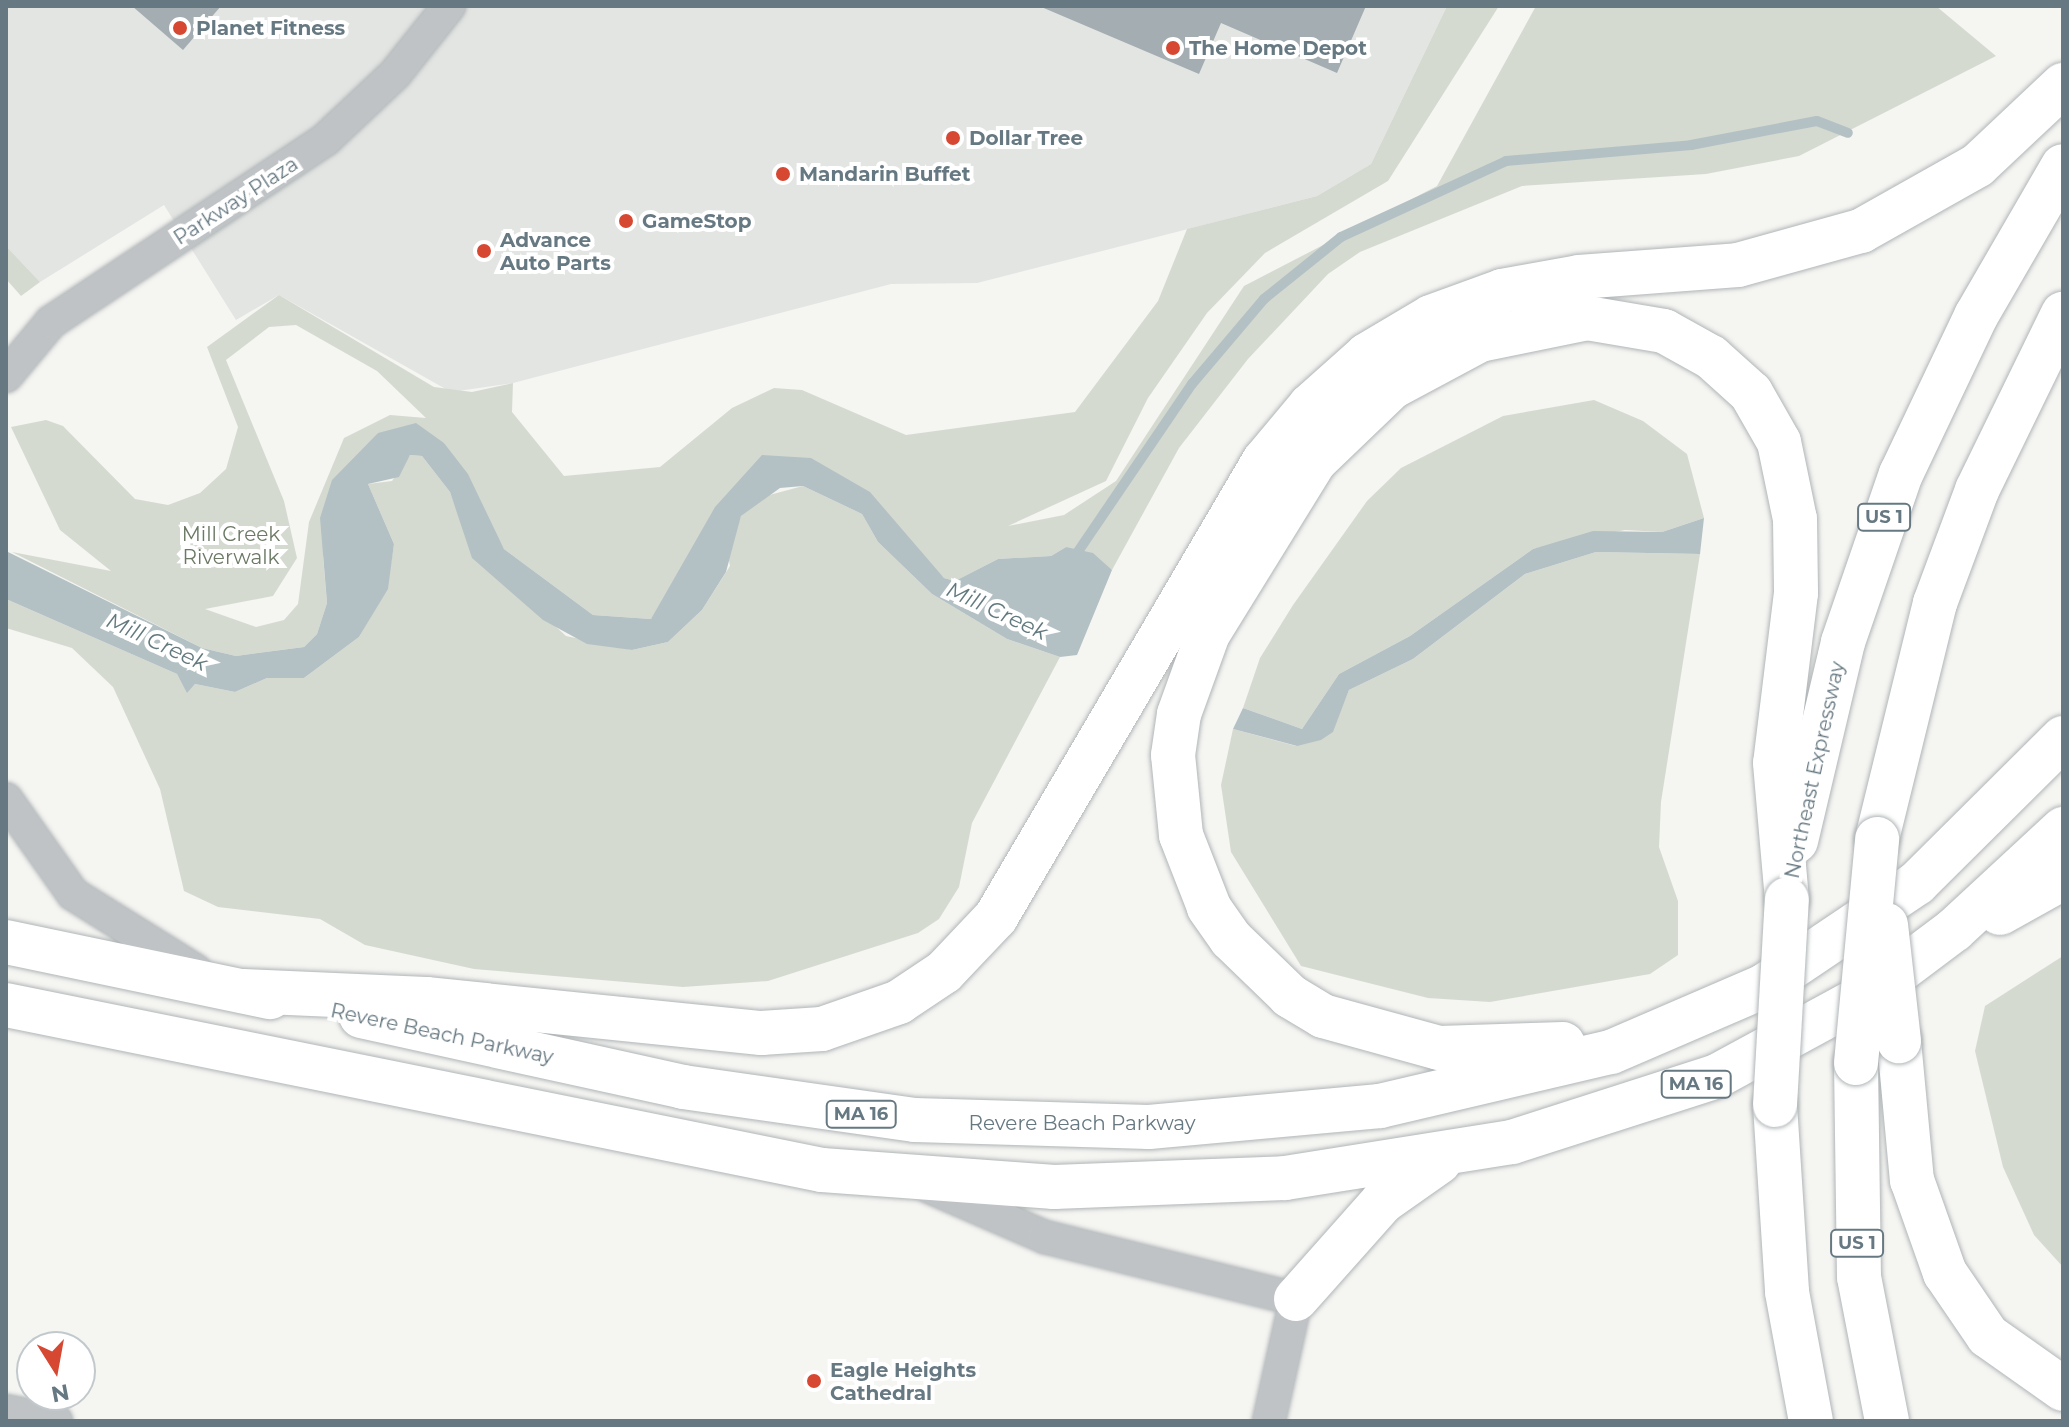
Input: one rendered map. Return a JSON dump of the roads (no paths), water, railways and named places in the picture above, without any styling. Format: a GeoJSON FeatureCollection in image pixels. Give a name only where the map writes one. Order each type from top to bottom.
{"type":"FeatureCollection","features":[{"type":"Feature","properties":{"kind":"highway"},"geometry":{"type":"LineString","coordinates":[[243,991],[426,999],[761,1033],[822,1029],[899,1002],[944,972],[996,917],[1264,461],[1310,406],[1367,355],[1431,317],[1502,291],[1579,277],[1738,265],[1861,231],[1978,165],[2063,85]]}},
{"type":"Feature","properties":{"kind":"highway","name":"Northeast Expressway"},"geometry":{"type":"LineString","coordinates":[[1811,1421],[1787,1292],[1775,1105],[1787,899],[1827,701],[1879,531],[1949,369],[2063,166]]}},
{"type":"Feature","properties":{"kind":"highway","name":"US 1"},"geometry":{"type":"LineString","coordinates":[[1887,1421],[1859,1277],[1856,1063],[1877,839],[1900,722],[1940,588],[1989,463],[2063,314]]}},
{"type":"Feature","properties":{"kind":"highway"},"geometry":{"type":"LineString","coordinates":[[1717,1009],[1534,1048],[1398,1041],[1290,996],[1209,907],[1181,835],[1174,794],[1173,755],[1191,674],[1295,488],[1365,409],[1418,370],[1480,340],[1587,318],[1664,331],[1711,357],[1751,393],[1779,442],[1795,519],[1796,593],[1775,763],[1787,899]]}},
{"type":"Feature","properties":{"kind":"highway","name":"Revere Beach Parkway"},"geometry":{"type":"LineString","coordinates":[[6,942],[739,1097],[1033,1127],[1208,1124],[1396,1103],[1554,1069],[1717,1009],[1806,961],[1917,883],[2063,738]]}},
{"type":"Feature","properties":{"kind":"highway","name":"MA 16"},"geometry":{"type":"LineString","coordinates":[[6,1005],[712,1152],[913,1180],[1181,1185],[1455,1154],[1567,1129],[1717,1076],[1820,1024],[1914,961],[2063,829]]}},
{"type":"Feature","properties":{"kind":"highway"},"geometry":{"type":"LineString","coordinates":[[1877,839],[1912,1180],[1945,1273],[1988,1336],[2063,1389]]}},
{"type":"Feature","properties":{"kind":"highway"},"geometry":{"type":"LineString","coordinates":[[1914,961],[2063,878]]}},
{"type":"Feature","properties":{"kind":"highway"},"geometry":{"type":"LineString","coordinates":[[1296,1299],[1382,1202],[1455,1154]]}},
{"type":"Feature","properties":{"kind":"street","name":"Parkway Plaza"},"geometry":{"type":"LineString","coordinates":[[6,376],[71,307],[316,148],[395,74],[449,6]]}},
{"type":"Feature","properties":{"kind":"street"},"geometry":{"type":"LineString","coordinates":[[6,799],[46,864],[89,907],[165,956],[243,991]]}},
{"type":"Feature","properties":{"kind":"street"},"geometry":{"type":"LineString","coordinates":[[913,1180],[1045,1237],[1296,1299],[1269,1421]]}},
{"type":"Feature","properties":{"kind":"street"},"geometry":{"type":"LineString","coordinates":[[6,1411],[56,1421]]}},
{"type":"Feature","properties":{"kind":"water","name":"Mill Creek"},"geometry":{"type":"Polygon","coordinates":[[[416,423],[444,443],[468,474],[504,549],[593,615],[651,619],[715,507],[762,455],[811,458],[870,492],[944,578],[955,581],[998,559],[1051,556],[1066,547],[1093,553],[1112,570],[1077,655],[1060,657],[1007,639],[932,594],[878,542],[862,514],[803,486],[780,488],[741,516],[726,572],[702,610],[668,642],[632,650],[587,644],[543,620],[472,558],[450,492],[422,456],[410,455],[399,477],[368,484],[394,544],[388,589],[359,637],[304,678],[267,678],[235,692],[195,684],[187,693],[177,674],[6,599],[6,551],[202,648],[236,656],[304,647],[317,634],[327,603],[320,518],[332,480],[378,433],[416,423]]]}},
{"type":"Feature","properties":{"kind":"water"},"geometry":{"type":"Polygon","coordinates":[[[1704,518],[1700,554],[1596,552],[1525,574],[1413,659],[1349,690],[1333,732],[1321,740],[1297,746],[1233,729],[1243,708],[1302,729],[1339,674],[1410,636],[1533,549],[1593,531],[1662,532],[1704,518]]]}},
{"type":"Feature","properties":{"kind":"waterway"},"geometry":{"type":"LineString","coordinates":[[1075,556],[1192,384],[1264,299],[1341,237],[1506,161],[1691,145],[1817,121],[1848,133]]}},
{"type":"Feature","properties":{"kind":"place","name":"Planet Fitness"},"geometry":{"type":"Point","coordinates":[180,28]}},
{"type":"Feature","properties":{"kind":"place","name":"The Home Depot"},"geometry":{"type":"Point","coordinates":[1173,48]}},
{"type":"Feature","properties":{"kind":"place","name":"Dollar Tree"},"geometry":{"type":"Point","coordinates":[953,138]}},
{"type":"Feature","properties":{"kind":"place","name":"Mandarin Buffet"},"geometry":{"type":"Point","coordinates":[783,174]}},
{"type":"Feature","properties":{"kind":"place","name":"GameStop"},"geometry":{"type":"Point","coordinates":[626,221]}},
{"type":"Feature","properties":{"kind":"place","name":"Advance Auto Parts"},"geometry":{"type":"Point","coordinates":[484,251]}},
{"type":"Feature","properties":{"kind":"place","name":"Eagle Heights Cathedral"},"geometry":{"type":"Point","coordinates":[814,1381]}},
{"type":"Feature","properties":{"kind":"park label","name":"Mill Creek Riverwalk"},"geometry":{"type":"Point","coordinates":[231,546]}}]}
